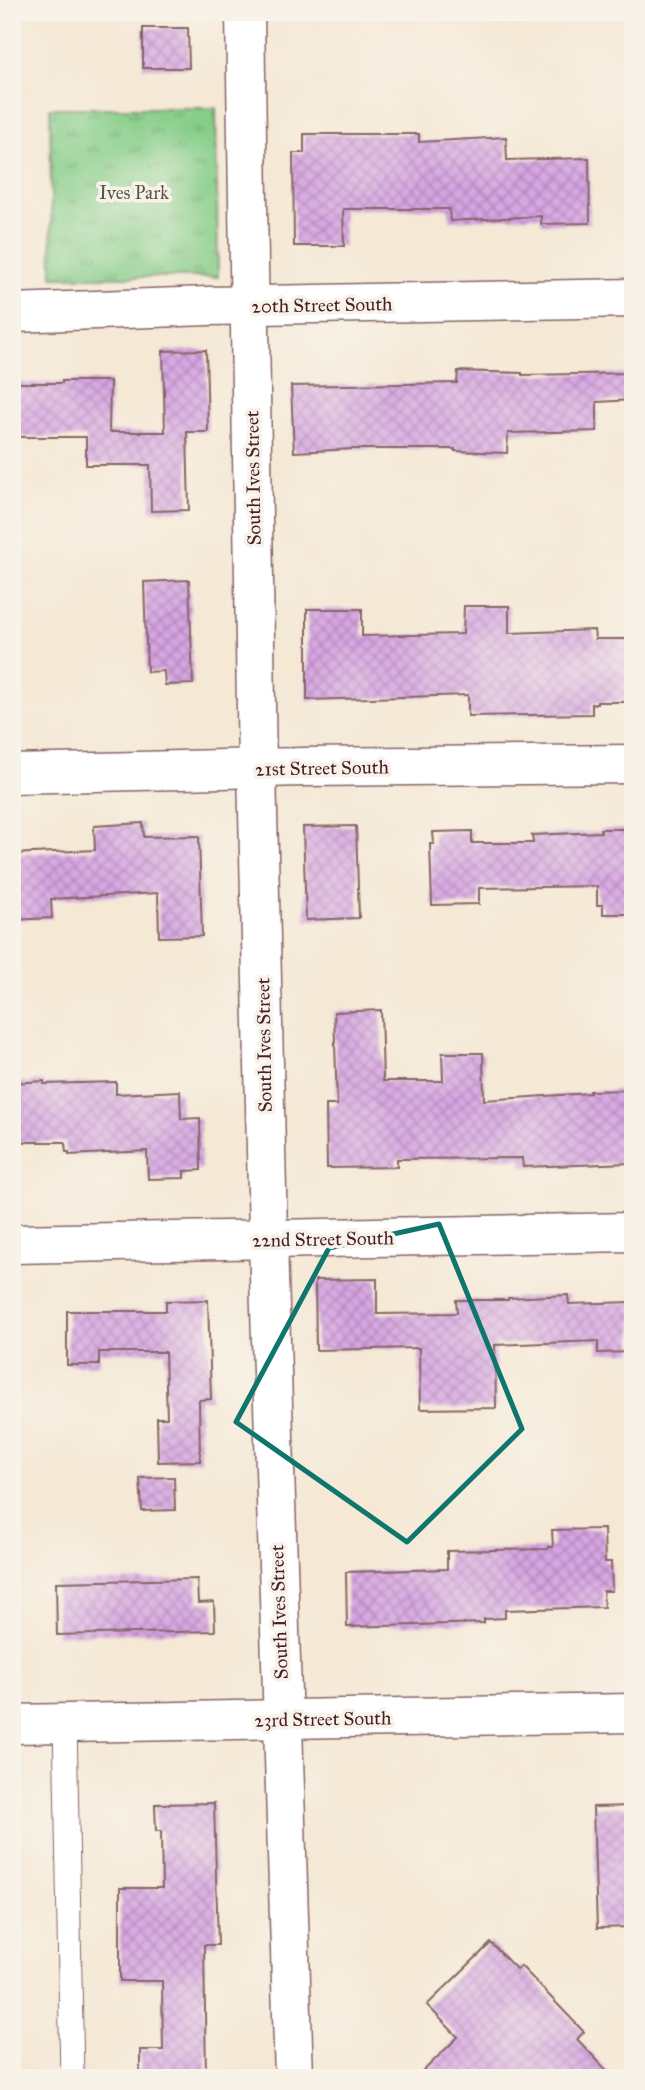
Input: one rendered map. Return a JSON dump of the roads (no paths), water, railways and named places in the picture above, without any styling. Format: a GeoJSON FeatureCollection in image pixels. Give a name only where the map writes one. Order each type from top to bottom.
{"type":"FeatureCollection","features":[{"type":"Feature","properties":{"kind":"street","name":"South Ives Street"},"geometry":{"type":"LineString","coordinates":[[245,12],[257,769],[268,1240],[294,2078]]}},
{"type":"Feature","properties":{"kind":"street","name":"20th Street South"},"geometry":{"type":"LineString","coordinates":[[12,313],[633,298]]}},
{"type":"Feature","properties":{"kind":"street","name":"21st Street South"},"geometry":{"type":"LineString","coordinates":[[12,774],[633,764]]}},
{"type":"Feature","properties":{"kind":"street","name":"22nd Street South"},"geometry":{"type":"LineString","coordinates":[[12,1244],[633,1231]]}},
{"type":"Feature","properties":{"kind":"street","name":"23rd Street South"},"geometry":{"type":"LineString","coordinates":[[12,1724],[633,1713]]}},
{"type":"Feature","properties":{"kind":"lane"},"geometry":{"type":"LineString","coordinates":[[65,1723],[72,2078]]}},
{"type":"Feature","properties":{"kind":"park label","name":"Ives Park"},"geometry":{"type":"Point","coordinates":[134,192]}}]}
